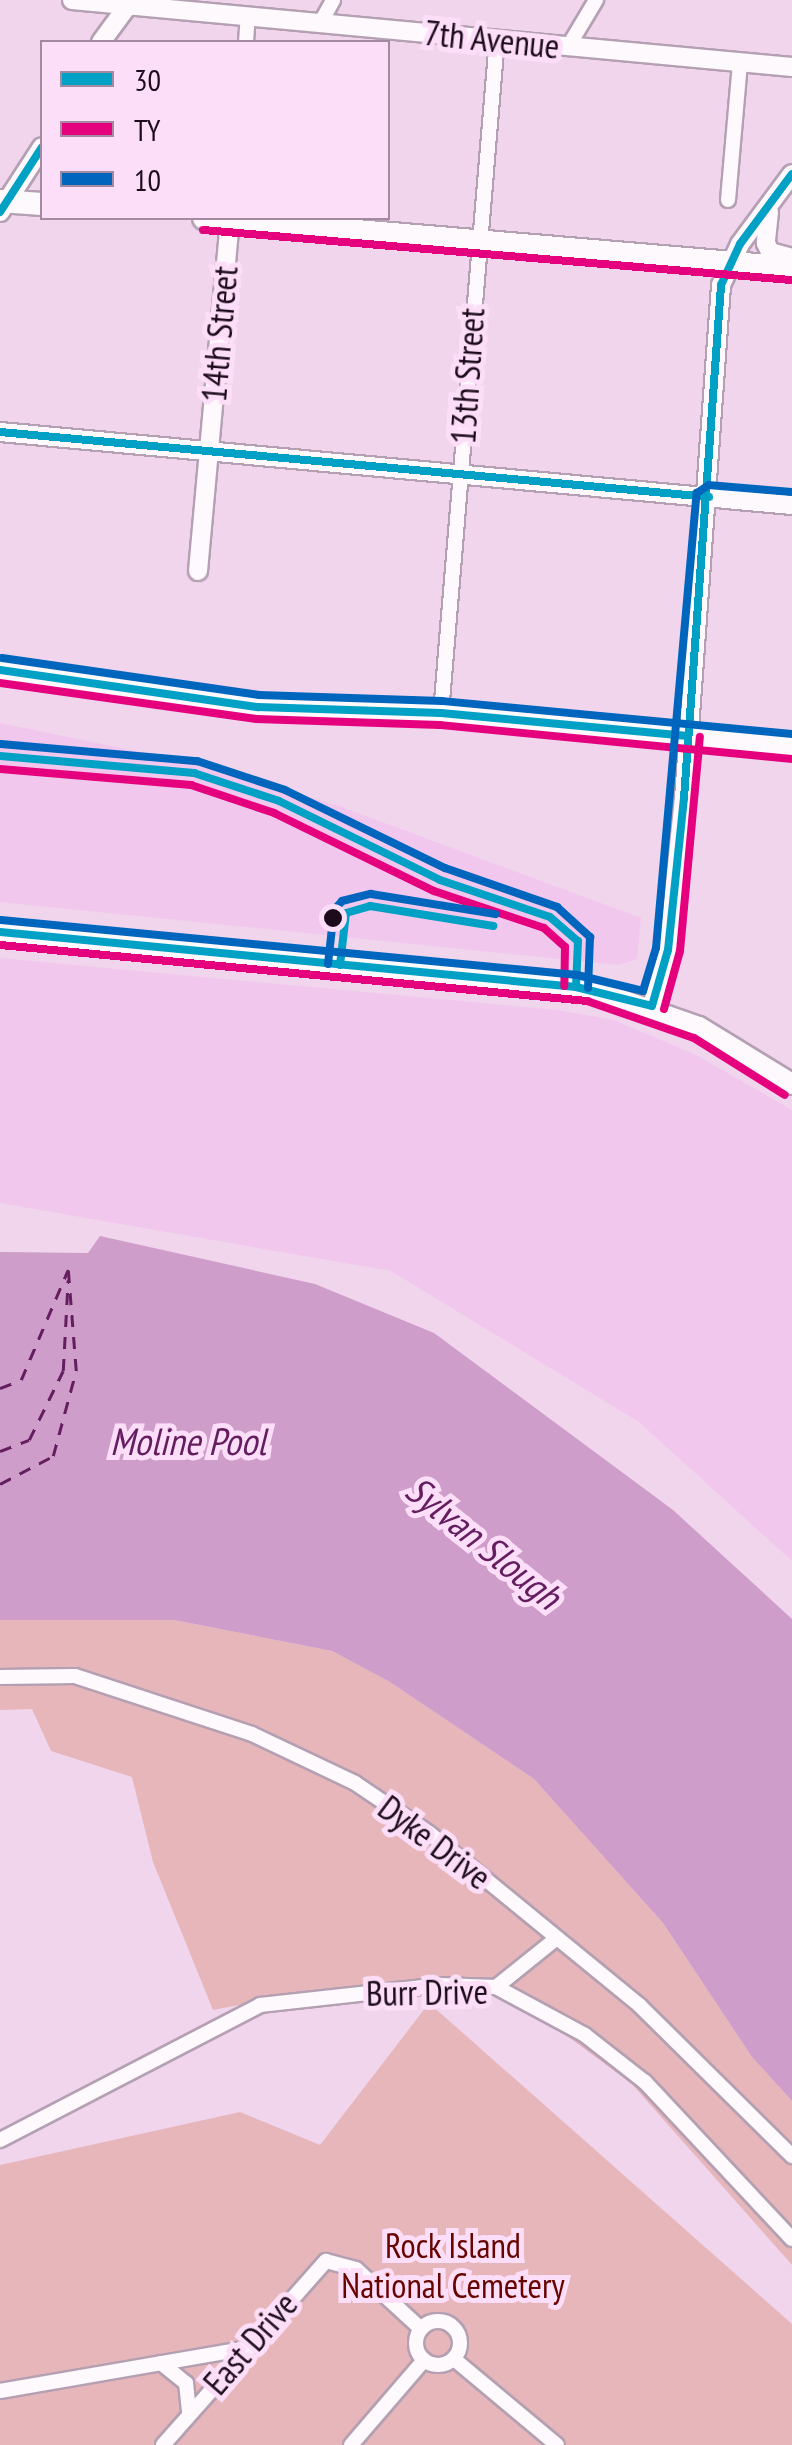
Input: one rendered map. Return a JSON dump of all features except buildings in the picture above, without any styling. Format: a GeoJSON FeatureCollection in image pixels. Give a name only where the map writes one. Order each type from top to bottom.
{"type":"FeatureCollection","features":[{"type":"Feature","properties":{"kind":"main road"},"geometry":{"type":"LineString","coordinates":[[2,205],[40,204]]}},
{"type":"Feature","properties":{"kind":"main road"},"geometry":{"type":"LineString","coordinates":[[251,220],[792,268]]}},
{"type":"Feature","properties":{"kind":"main road"},"geometry":{"type":"LineString","coordinates":[[0,670],[258,707],[441,713],[792,747]]}},
{"type":"Feature","properties":{"kind":"main road"},"geometry":{"type":"LineString","coordinates":[[0,932],[576,987],[652,1006],[792,1084]]}},
{"type":"Feature","properties":{"kind":"street","name":"7th Avenue"},"geometry":{"type":"LineString","coordinates":[[72,0],[130,1],[248,16],[792,67]]}},
{"type":"Feature","properties":{"kind":"street"},"geometry":{"type":"LineString","coordinates":[[321,22],[333,0]]}},
{"type":"Feature","properties":{"kind":"street"},"geometry":{"type":"LineString","coordinates":[[568,46],[596,0]]}},
{"type":"Feature","properties":{"kind":"street"},"geometry":{"type":"LineString","coordinates":[[102,40],[130,1]]}},
{"type":"Feature","properties":{"kind":"street"},"geometry":{"type":"LineString","coordinates":[[246,40],[248,16]]}},
{"type":"Feature","properties":{"kind":"street","name":"13th Street"},"geometry":{"type":"LineString","coordinates":[[441,713],[497,39]]}},
{"type":"Feature","properties":{"kind":"street"},"geometry":{"type":"LineString","coordinates":[[728,200],[740,62]]}},
{"type":"Feature","properties":{"kind":"street"},"geometry":{"type":"LineString","coordinates":[[2,205],[40,150]]}},
{"type":"Feature","properties":{"kind":"street"},"geometry":{"type":"LineString","coordinates":[[652,1006],[668,950],[709,498],[714,361],[728,264],[792,174]]}},
{"type":"Feature","properties":{"kind":"street"},"geometry":{"type":"LineString","coordinates":[[773,200],[766,243],[770,252],[792,258]]}},
{"type":"Feature","properties":{"kind":"street","name":"14th Street"},"geometry":{"type":"LineString","coordinates":[[198,571],[230,220]]}},
{"type":"Feature","properties":{"kind":"street"},"geometry":{"type":"LineString","coordinates":[[0,432],[792,505]]}},
{"type":"Feature","properties":{"kind":"street","name":"Dyke Drive"},"geometry":{"type":"LineString","coordinates":[[0,1677],[75,1676],[324,1764],[428,1833],[556,1938],[712,2072],[792,2156]]}},
{"type":"Feature","properties":{"kind":"street"},"geometry":{"type":"LineString","coordinates":[[496,1988],[556,1938]]}},
{"type":"Feature","properties":{"kind":"street","name":"Burr Drive"},"geometry":{"type":"LineString","coordinates":[[0,2140],[260,2005],[440,1985],[496,1988],[585,2035],[645,2082],[721,2156],[792,2239]]}},
{"type":"Feature","properties":{"kind":"street","name":"East Drive"},"geometry":{"type":"LineString","coordinates":[[164,2445],[320,2264],[346,2264],[421,2329]]}},
{"type":"Feature","properties":{"kind":"street"},"geometry":{"type":"LineString","coordinates":[[440,2321],[453,2327],[460,2346],[454,2359],[442,2365],[424,2360],[417,2348],[421,2329],[440,2321]]}},
{"type":"Feature","properties":{"kind":"street"},"geometry":{"type":"LineString","coordinates":[[0,2390],[243,2350]]}},
{"type":"Feature","properties":{"kind":"street"},"geometry":{"type":"LineString","coordinates":[[454,2359],[549,2442]]}},
{"type":"Feature","properties":{"kind":"street"},"geometry":{"type":"LineString","coordinates":[[350,2445],[424,2360]]}},
{"type":"Feature","properties":{"kind":"street"},"geometry":{"type":"LineString","coordinates":[[160,2362],[186,2383],[192,2401],[188,2416]]}},
{"type":"Feature","properties":{"kind":"shaded area"},"geometry":{"type":"Polygon","coordinates":[[[0,723],[180,760],[336,805],[641,918],[637,959],[619,965],[0,902],[0,723]]]}},
{"type":"Feature","properties":{"kind":"shaded area"},"geometry":{"type":"Polygon","coordinates":[[[0,958],[557,1010],[614,1020],[696,1055],[792,1110],[792,1561],[639,1422],[391,1271],[0,1203],[0,958]]]}},
{"type":"Feature","properties":{"kind":"green space"},"geometry":{"type":"Polygon","coordinates":[[[0,1620],[174,1620],[332,1651],[390,1682],[534,1779],[663,1923],[752,2057],[792,2101],[792,2265],[631,2083],[492,1981],[297,1994],[213,2010],[153,1862],[132,1777],[51,1751],[32,1709],[0,1710],[0,1620]]]}},
{"type":"Feature","properties":{"kind":"green space","name":"Rock Island National Cemetery"},"geometry":{"type":"Polygon","coordinates":[[[429,2003],[792,2324],[792,2445],[0,2445],[0,2165],[240,2112],[320,2145],[429,2003]]]}},
{"type":"Feature","properties":{"kind":"water","name":"Moline Pool"},"geometry":{"type":"Polygon","coordinates":[[[100,1236],[315,1284],[434,1333],[673,1510],[792,1619],[792,2101],[752,2057],[663,1923],[534,1779],[390,1682],[332,1651],[174,1620],[0,1620],[0,1252],[88,1253],[100,1236]]]}},
{"type":"Feature","properties":{"kind":"ferry route"},"geometry":{"type":"LineString","coordinates":[[0,1484],[53,1456],[76,1371],[68,1269]]}},
{"type":"Feature","properties":{"kind":"ferry route"},"geometry":{"type":"LineString","coordinates":[[0,1388],[21,1380],[68,1270]]}},
{"type":"Feature","properties":{"kind":"ferry route"},"geometry":{"type":"LineString","coordinates":[[0,1451],[29,1440],[63,1371],[68,1280]]}},
{"type":"Feature","properties":{"kind":"transit line","name":"30"},"geometry":{"type":"LineString","coordinates":[[0,212],[40,150]]}},
{"type":"Feature","properties":{"kind":"transit line","name":"30"},"geometry":{"type":"LineString","coordinates":[[0,932],[576,987],[652,1006],[668,950],[684,798],[721,285],[740,244],[792,174]]}},
{"type":"Feature","properties":{"kind":"transit line","name":"TY"},"geometry":{"type":"LineString","coordinates":[[203,230],[791,280]]}},
{"type":"Feature","properties":{"kind":"transit line","name":"30"},"geometry":{"type":"LineString","coordinates":[[0,432],[709,497]]}},
{"type":"Feature","properties":{"kind":"transit line","name":"10"},"geometry":{"type":"LineString","coordinates":[[1,920],[577,975],[643,991],[656,948],[697,493],[709,485],[792,492]]}},
{"type":"Feature","properties":{"kind":"transit line","name":"10"},"geometry":{"type":"LineString","coordinates":[[2,658],[259,695],[442,701],[792,734]]}},
{"type":"Feature","properties":{"kind":"transit line","name":"30"},"geometry":{"type":"LineString","coordinates":[[0,670],[258,707],[441,713],[688,736]]}},
{"type":"Feature","properties":{"kind":"transit line","name":"TY"},"geometry":{"type":"LineString","coordinates":[[0,683],[256,719],[440,725],[791,759]]}},
{"type":"Feature","properties":{"kind":"transit line","name":"TY"},"geometry":{"type":"LineString","coordinates":[[664,1009],[680,951],[700,737]]}},
{"type":"Feature","properties":{"kind":"transit line","name":"10"},"geometry":{"type":"LineString","coordinates":[[1,744],[197,761],[285,790],[445,868],[557,907],[590,937],[588,988]]}},
{"type":"Feature","properties":{"kind":"transit line","name":"30"},"geometry":{"type":"LineString","coordinates":[[0,756],[194,773],[279,801],[440,880],[550,917],[578,941],[576,987]]}},
{"type":"Feature","properties":{"kind":"transit line","name":"TY"},"geometry":{"type":"LineString","coordinates":[[0,769],[191,785],[274,813],[434,891],[544,928],[565,947],[564,986]]}},
{"type":"Feature","properties":{"kind":"transit line","name":"10"},"geometry":{"type":"LineString","coordinates":[[328,964],[334,910],[342,901],[371,894],[495,914]]}},
{"type":"Feature","properties":{"kind":"transit line","name":"30"},"geometry":{"type":"LineString","coordinates":[[340,965],[346,913],[370,906],[493,926]]}},
{"type":"Feature","properties":{"kind":"transit line","name":"TY"},"geometry":{"type":"LineString","coordinates":[[0,945],[587,1001],[694,1038],[785,1095]]}},
{"type":"Feature","properties":{"kind":"water label","name":"Sylvan Slough"},"geometry":{"type":"Point","coordinates":[484,1542]}}]}
